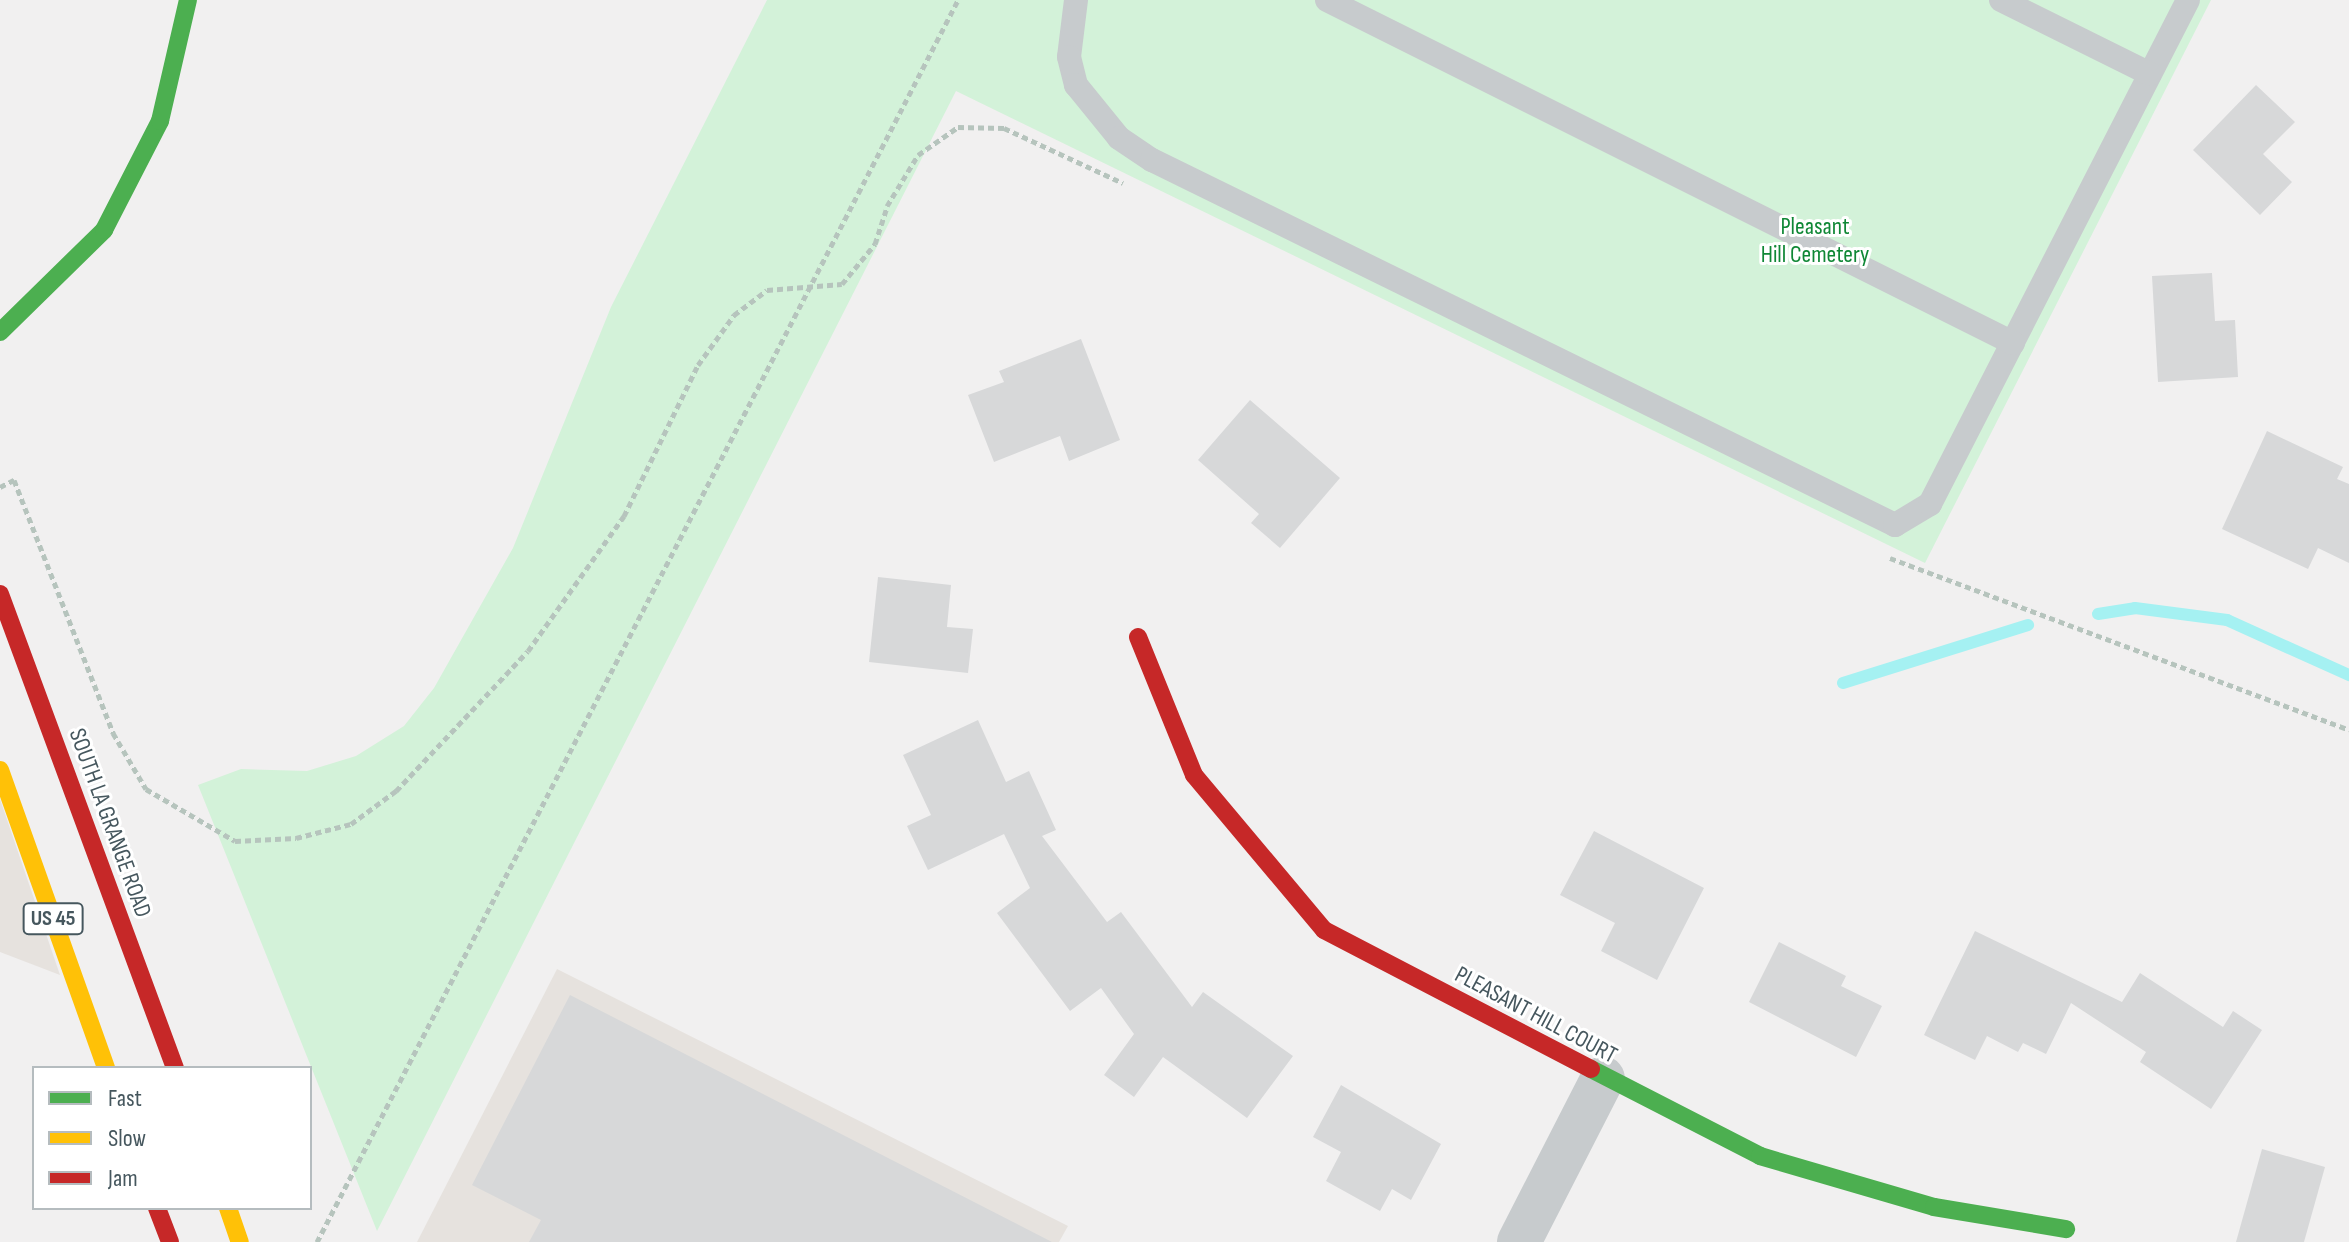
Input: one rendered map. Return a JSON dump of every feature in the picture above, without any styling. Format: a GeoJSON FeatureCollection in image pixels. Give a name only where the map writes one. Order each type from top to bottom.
{"type":"FeatureCollection","features":[{"type":"Feature","properties":{"kind":"street"},"geometry":{"type":"LineString","coordinates":[[0,332],[104,230],[160,121],[188,0]]}},
{"type":"Feature","properties":{"kind":"street","name":"SOUTH LA GRANGE ROAD"},"geometry":{"type":"LineString","coordinates":[[0,594],[174,1066]]}},
{"type":"Feature","properties":{"kind":"street","name":"PLEASANT HILL COURT"},"geometry":{"type":"LineString","coordinates":[[1138,637],[1194,775],[1324,930],[1603,1078],[1760,1156],[1839,1183],[2066,1229]]}},
{"type":"Feature","properties":{"kind":"street","name":"US 45"},"geometry":{"type":"LineString","coordinates":[[0,770],[105,1066]]}},
{"type":"Feature","properties":{"kind":"street"},"geometry":{"type":"LineString","coordinates":[[1519,1242],[1603,1078]]}},
{"type":"Feature","properties":{"kind":"street"},"geometry":{"type":"LineString","coordinates":[[158,1210],[170,1242]]}},
{"type":"Feature","properties":{"kind":"street"},"geometry":{"type":"LineString","coordinates":[[229,1210],[240,1242]]}},
{"type":"Feature","properties":{"kind":"lane"},"geometry":{"type":"LineString","coordinates":[[1076,0],[1069,26],[1076,85],[1119,138],[1152,160],[1876,519],[1895,525],[1930,504],[2188,0]]}},
{"type":"Feature","properties":{"kind":"lane"},"geometry":{"type":"LineString","coordinates":[[1327,0],[2013,343]]}},
{"type":"Feature","properties":{"kind":"lane"},"geometry":{"type":"LineString","coordinates":[[2001,0],[2150,74]]}},
{"type":"Feature","properties":{"kind":"path"},"geometry":{"type":"LineString","coordinates":[[317,1242],[958,0]]}},
{"type":"Feature","properties":{"kind":"path"},"geometry":{"type":"LineString","coordinates":[[0,487],[14,480],[113,733],[146,789],[235,841],[296,838],[351,824],[396,791],[528,651],[624,516],[698,365],[734,315],[767,290],[842,284],[875,244],[887,206],[918,155],[958,127],[1004,128],[1131,187]]}},
{"type":"Feature","properties":{"kind":"path"},"geometry":{"type":"LineString","coordinates":[[1886,556],[2349,730]]}},
{"type":"Feature","properties":{"kind":"shaded area"},"geometry":{"type":"Polygon","coordinates":[[[0,799],[60,975],[0,952],[0,799]]]}},
{"type":"Feature","properties":{"kind":"shaded area"},"geometry":{"type":"Polygon","coordinates":[[[557,969],[1068,1226],[1059,1242],[417,1242],[557,969]]]}},
{"type":"Feature","properties":{"kind":"green space","name":"Pleasant Hill Cemetery"},"geometry":{"type":"Polygon","coordinates":[[[767,0],[2211,0],[1925,563],[956,91],[377,1231],[198,785],[241,769],[307,771],[356,756],[404,726],[434,688],[513,548],[611,307],[767,0]]]}},
{"type":"Feature","properties":{"kind":"building"},"geometry":{"type":"Polygon","coordinates":[[[2256,85],[2295,122],[2263,154],[2292,182],[2260,215],[2193,150],[2256,85]]]}},
{"type":"Feature","properties":{"kind":"building"},"geometry":{"type":"Polygon","coordinates":[[[2212,273],[2215,321],[2235,320],[2238,377],[2158,382],[2152,276],[2212,273]]]}},
{"type":"Feature","properties":{"kind":"building"},"geometry":{"type":"Polygon","coordinates":[[[1081,339],[1120,440],[1069,461],[1060,436],[994,462],[968,395],[1004,382],[999,371],[1081,339]]]}},
{"type":"Feature","properties":{"kind":"building"},"geometry":{"type":"Polygon","coordinates":[[[1250,400],[1340,478],[1280,548],[1251,523],[1259,514],[1198,460],[1250,400]]]}},
{"type":"Feature","properties":{"kind":"building"},"geometry":{"type":"Polygon","coordinates":[[[2267,431],[2343,467],[2337,479],[2349,484],[2349,563],[2318,548],[2308,569],[2222,529],[2267,431]]]}},
{"type":"Feature","properties":{"kind":"building"},"geometry":{"type":"Polygon","coordinates":[[[878,577],[951,585],[947,627],[973,629],[968,673],[869,662],[878,577]]]}},
{"type":"Feature","properties":{"kind":"building"},"geometry":{"type":"Polygon","coordinates":[[[978,720],[1006,782],[1029,771],[1056,830],[1042,836],[1107,922],[1121,912],[1192,1007],[1203,992],[1293,1056],[1247,1118],[1163,1057],[1134,1097],[1104,1075],[1134,1034],[1101,988],[1070,1011],[997,913],[1030,888],[1004,834],[928,870],[907,826],[931,815],[903,755],[978,720]]]}},
{"type":"Feature","properties":{"kind":"building"},"geometry":{"type":"Polygon","coordinates":[[[1594,831],[1704,888],[1657,980],[1601,951],[1615,923],[1560,895],[1594,831]]]}},
{"type":"Feature","properties":{"kind":"building"},"geometry":{"type":"Polygon","coordinates":[[[1975,931],[2122,1002],[2140,973],[2223,1027],[2233,1011],[2262,1030],[2211,1109],[2140,1062],[2146,1052],[2071,1003],[2046,1054],[2023,1043],[2018,1052],[1987,1036],[1975,1060],[1924,1035],[1975,931]]]}},
{"type":"Feature","properties":{"kind":"building"},"geometry":{"type":"Polygon","coordinates":[[[1779,942],[1846,976],[1841,986],[1882,1006],[1856,1057],[1749,1002],[1779,942]]]}},
{"type":"Feature","properties":{"kind":"building"},"geometry":{"type":"Polygon","coordinates":[[[570,995],[1052,1242],[529,1242],[541,1220],[472,1185],[570,995]]]}},
{"type":"Feature","properties":{"kind":"building"},"geometry":{"type":"Polygon","coordinates":[[[1341,1085],[1441,1144],[1411,1200],[1392,1189],[1380,1211],[1326,1181],[1341,1152],[1313,1137],[1341,1085]]]}},
{"type":"Feature","properties":{"kind":"building"},"geometry":{"type":"Polygon","coordinates":[[[2262,1149],[2325,1167],[2304,1242],[2236,1242],[2262,1149]]]}},
{"type":"Feature","properties":{"kind":"waterway"},"geometry":{"type":"LineString","coordinates":[[2098,614],[2135,608],[2227,620],[2349,675]]}},
{"type":"Feature","properties":{"kind":"waterway"},"geometry":{"type":"LineString","coordinates":[[1843,683],[2028,625]]}},
{"type":"Feature","properties":{"kind":"traffic: fast"},"geometry":{"type":"LineString","coordinates":[[0,332],[104,230],[160,121],[188,0]]}},
{"type":"Feature","properties":{"kind":"traffic: fast"},"geometry":{"type":"LineString","coordinates":[[1591,1069],[1760,1156],[1934,1207],[2066,1229]]}},
{"type":"Feature","properties":{"kind":"traffic: slow"},"geometry":{"type":"LineString","coordinates":[[0,770],[105,1066]]}},
{"type":"Feature","properties":{"kind":"traffic: slow"},"geometry":{"type":"LineString","coordinates":[[229,1210],[240,1242]]}},
{"type":"Feature","properties":{"kind":"traffic: jam"},"geometry":{"type":"LineString","coordinates":[[0,594],[174,1066]]}},
{"type":"Feature","properties":{"kind":"traffic: jam"},"geometry":{"type":"LineString","coordinates":[[1138,637],[1194,775],[1324,930],[1591,1069]]}},
{"type":"Feature","properties":{"kind":"traffic: jam"},"geometry":{"type":"LineString","coordinates":[[158,1210],[170,1242]]}}]}
